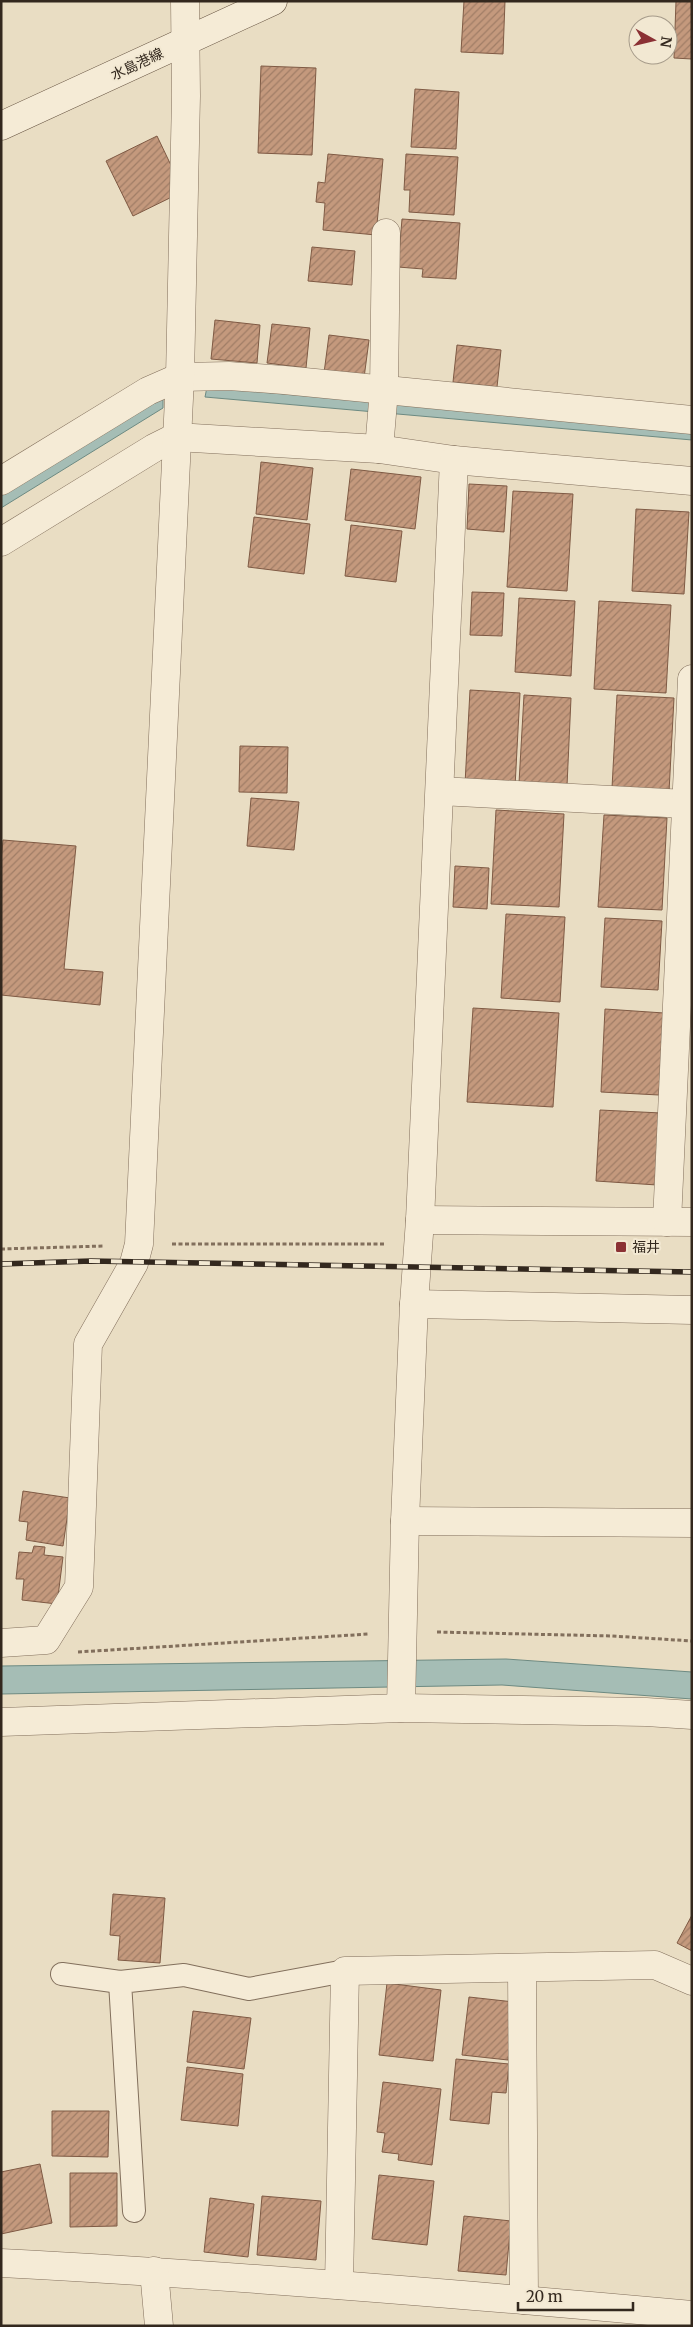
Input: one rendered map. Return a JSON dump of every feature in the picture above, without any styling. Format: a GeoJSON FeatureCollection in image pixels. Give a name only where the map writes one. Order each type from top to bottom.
{"type":"FeatureCollection","features":[{"type":"Feature","properties":{"kind":"street"},"geometry":{"type":"LineString","coordinates":[[1,1643],[46,1640],[79,1587],[88,1344],[134,1263],[139,1244],[180,377],[185,1]]}},
{"type":"Feature","properties":{"kind":"street","name":"水島港線"},"geometry":{"type":"LineString","coordinates":[[1,126],[273,1]]}},
{"type":"Feature","properties":{"kind":"street"},"geometry":{"type":"LineString","coordinates":[[378,450],[383,403],[386,232]]}},
{"type":"Feature","properties":{"kind":"street"},"geometry":{"type":"LineString","coordinates":[[1,481],[148,391],[180,377],[266,379],[383,403],[692,420]]}},
{"type":"Feature","properties":{"kind":"street"},"geometry":{"type":"LineString","coordinates":[[1,542],[154,448],[176,437],[378,450],[454,460],[692,481]]}},
{"type":"Feature","properties":{"kind":"street"},"geometry":{"type":"LineString","coordinates":[[401,1703],[405,1521],[414,1304],[440,791],[454,460]]}},
{"type":"Feature","properties":{"kind":"street"},"geometry":{"type":"LineString","coordinates":[[419,1232],[680,1222],[686,804],[692,679]]}},
{"type":"Feature","properties":{"kind":"street"},"geometry":{"type":"LineString","coordinates":[[440,791],[686,804]]}},
{"type":"Feature","properties":{"kind":"street"},"geometry":{"type":"LineString","coordinates":[[414,1304],[692,1310]]}},
{"type":"Feature","properties":{"kind":"street"},"geometry":{"type":"LineString","coordinates":[[405,1521],[692,1523]]}},
{"type":"Feature","properties":{"kind":"street"},"geometry":{"type":"LineString","coordinates":[[1,1722],[401,1703],[692,1715]]}},
{"type":"Feature","properties":{"kind":"street"},"geometry":{"type":"LineString","coordinates":[[339,2285],[345,1971],[655,1965],[692,1981]]}},
{"type":"Feature","properties":{"kind":"street"},"geometry":{"type":"LineString","coordinates":[[522,1969],[524,2300]]}},
{"type":"Feature","properties":{"kind":"street"},"geometry":{"type":"LineString","coordinates":[[1,2263],[154,2271],[692,2315]]}},
{"type":"Feature","properties":{"kind":"street"},"geometry":{"type":"LineString","coordinates":[[154,2271],[160,2326]]}},
{"type":"Feature","properties":{"kind":"lane"},"geometry":{"type":"LineString","coordinates":[[62,1974],[120,1982],[184,1975],[249,1989],[345,1971]]}},
{"type":"Feature","properties":{"kind":"lane"},"geometry":{"type":"LineString","coordinates":[[120,1982],[134,2211]]}},
{"type":"Feature","properties":{"kind":"path"},"geometry":{"type":"LineString","coordinates":[[1,1249],[419,1232]]}},
{"type":"Feature","properties":{"kind":"water"},"geometry":{"type":"Polygon","coordinates":[[[207,387],[692,430],[692,440],[205,397],[207,387]]]}},
{"type":"Feature","properties":{"kind":"water"},"geometry":{"type":"Polygon","coordinates":[[[163,395],[163,408],[1,508],[1,495],[163,395]]]}},
{"type":"Feature","properties":{"kind":"water"},"geometry":{"type":"Polygon","coordinates":[[[506,1659],[692,1672],[692,1699],[502,1685],[1,1694],[1,1666],[506,1659]]]}},
{"type":"Feature","properties":{"kind":"building"},"geometry":{"type":"Polygon","coordinates":[[[464,1],[505,1],[503,54],[461,52],[464,1]]]}},
{"type":"Feature","properties":{"kind":"building"},"geometry":{"type":"Polygon","coordinates":[[[676,1],[692,1],[692,59],[678,58],[678,15],[676,15],[676,1]]]}},
{"type":"Feature","properties":{"kind":"building"},"geometry":{"type":"Polygon","coordinates":[[[261,66],[316,68],[312,155],[258,153],[261,66]]]}},
{"type":"Feature","properties":{"kind":"building"},"geometry":{"type":"Polygon","coordinates":[[[415,89],[459,92],[456,149],[411,147],[415,89]]]}},
{"type":"Feature","properties":{"kind":"building"},"geometry":{"type":"Polygon","coordinates":[[[157,136],[179,182],[180,193],[133,216],[106,161],[157,136]]]}},
{"type":"Feature","properties":{"kind":"building"},"geometry":{"type":"Polygon","coordinates":[[[328,154],[383,159],[376,235],[323,230],[325,203],[316,202],[318,182],[325,183],[328,154]]]}},
{"type":"Feature","properties":{"kind":"building"},"geometry":{"type":"Polygon","coordinates":[[[406,154],[458,157],[454,215],[409,212],[410,190],[404,190],[406,154]]]}},
{"type":"Feature","properties":{"kind":"building"},"geometry":{"type":"Polygon","coordinates":[[[402,219],[460,223],[456,279],[422,277],[423,269],[398,267],[402,219]]]}},
{"type":"Feature","properties":{"kind":"building"},"geometry":{"type":"Polygon","coordinates":[[[312,247],[355,251],[352,285],[308,281],[312,247]]]}},
{"type":"Feature","properties":{"kind":"building"},"geometry":{"type":"Polygon","coordinates":[[[215,320],[260,325],[257,363],[211,359],[215,320]]]}},
{"type":"Feature","properties":{"kind":"building"},"geometry":{"type":"Polygon","coordinates":[[[272,324],[310,328],[306,368],[267,363],[272,324]]]}},
{"type":"Feature","properties":{"kind":"building"},"geometry":{"type":"Polygon","coordinates":[[[329,335],[369,340],[364,378],[324,373],[329,335]]]}},
{"type":"Feature","properties":{"kind":"building"},"geometry":{"type":"Polygon","coordinates":[[[457,345],[501,350],[497,387],[453,382],[457,345]]]}},
{"type":"Feature","properties":{"kind":"building"},"geometry":{"type":"Polygon","coordinates":[[[261,462],[313,468],[307,520],[256,514],[261,462]]]}},
{"type":"Feature","properties":{"kind":"building"},"geometry":{"type":"Polygon","coordinates":[[[351,469],[421,477],[415,529],[345,520],[351,469]]]}},
{"type":"Feature","properties":{"kind":"building"},"geometry":{"type":"Polygon","coordinates":[[[469,484],[507,486],[504,532],[467,529],[469,484]]]}},
{"type":"Feature","properties":{"kind":"building"},"geometry":{"type":"Polygon","coordinates":[[[513,491],[573,494],[567,591],[507,587],[513,491]]]}},
{"type":"Feature","properties":{"kind":"building"},"geometry":{"type":"Polygon","coordinates":[[[636,509],[689,512],[684,594],[632,591],[636,509]]]}},
{"type":"Feature","properties":{"kind":"building"},"geometry":{"type":"Polygon","coordinates":[[[254,517],[310,524],[304,574],[248,567],[254,517]]]}},
{"type":"Feature","properties":{"kind":"building"},"geometry":{"type":"Polygon","coordinates":[[[351,525],[402,531],[396,582],[345,576],[351,525]]]}},
{"type":"Feature","properties":{"kind":"building"},"geometry":{"type":"Polygon","coordinates":[[[472,592],[504,593],[502,636],[470,635],[472,592]]]}},
{"type":"Feature","properties":{"kind":"building"},"geometry":{"type":"Polygon","coordinates":[[[519,598],[575,601],[571,676],[515,672],[519,598]]]}},
{"type":"Feature","properties":{"kind":"building"},"geometry":{"type":"Polygon","coordinates":[[[599,601],[671,605],[666,693],[594,689],[599,601]]]}},
{"type":"Feature","properties":{"kind":"building"},"geometry":{"type":"Polygon","coordinates":[[[470,690],[520,693],[515,787],[465,784],[470,690]]]}},
{"type":"Feature","properties":{"kind":"building"},"geometry":{"type":"Polygon","coordinates":[[[524,695],[571,698],[567,786],[519,783],[524,695]]]}},
{"type":"Feature","properties":{"kind":"building"},"geometry":{"type":"Polygon","coordinates":[[[617,695],[674,698],[669,792],[612,788],[617,695]]]}},
{"type":"Feature","properties":{"kind":"building"},"geometry":{"type":"Polygon","coordinates":[[[240,746],[288,747],[287,793],[239,792],[240,746]]]}},
{"type":"Feature","properties":{"kind":"building"},"geometry":{"type":"Polygon","coordinates":[[[251,798],[299,802],[294,850],[247,846],[251,798]]]}},
{"type":"Feature","properties":{"kind":"building"},"geometry":{"type":"Polygon","coordinates":[[[496,810],[564,814],[559,907],[491,904],[496,810]]]}},
{"type":"Feature","properties":{"kind":"building"},"geometry":{"type":"Polygon","coordinates":[[[604,815],[667,818],[662,910],[598,907],[604,815]]]}},
{"type":"Feature","properties":{"kind":"building"},"geometry":{"type":"Polygon","coordinates":[[[3,840],[76,846],[64,969],[103,972],[100,1005],[1,995],[1,861],[3,840]]]}},
{"type":"Feature","properties":{"kind":"building"},"geometry":{"type":"Polygon","coordinates":[[[455,866],[489,868],[487,909],[453,907],[455,866]]]}},
{"type":"Feature","properties":{"kind":"building"},"geometry":{"type":"Polygon","coordinates":[[[506,914],[565,917],[560,1002],[501,998],[506,914]]]}},
{"type":"Feature","properties":{"kind":"building"},"geometry":{"type":"Polygon","coordinates":[[[605,918],[662,921],[658,990],[601,987],[605,918]]]}},
{"type":"Feature","properties":{"kind":"building"},"geometry":{"type":"Polygon","coordinates":[[[473,1008],[559,1013],[553,1107],[467,1102],[473,1008]]]}},
{"type":"Feature","properties":{"kind":"building"},"geometry":{"type":"Polygon","coordinates":[[[605,1009],[664,1013],[659,1095],[601,1092],[605,1009]]]}},
{"type":"Feature","properties":{"kind":"building"},"geometry":{"type":"Polygon","coordinates":[[[600,1110],[661,1113],[657,1185],[596,1181],[600,1110]]]}},
{"type":"Feature","properties":{"kind":"building"},"geometry":{"type":"Polygon","coordinates":[[[23,1491],[70,1498],[63,1546],[26,1540],[28,1522],[19,1521],[23,1491]]]}},
{"type":"Feature","properties":{"kind":"building"},"geometry":{"type":"Polygon","coordinates":[[[34,1546],[45,1547],[44,1555],[63,1557],[57,1604],[22,1600],[24,1579],[16,1579],[19,1552],[32,1553],[34,1546]]]}},
{"type":"Feature","properties":{"kind":"building"},"geometry":{"type":"Polygon","coordinates":[[[113,1894],[165,1898],[160,1963],[118,1960],[120,1936],[110,1935],[113,1894]]]}},
{"type":"Feature","properties":{"kind":"building"},"geometry":{"type":"Polygon","coordinates":[[[692,1915],[692,1951],[677,1943],[692,1915]]]}},
{"type":"Feature","properties":{"kind":"building"},"geometry":{"type":"Polygon","coordinates":[[[387,1983],[441,1990],[433,2061],[379,2055],[387,1983]]]}},
{"type":"Feature","properties":{"kind":"building"},"geometry":{"type":"Polygon","coordinates":[[[469,1997],[514,2002],[508,2060],[462,2055],[469,1997]]]}},
{"type":"Feature","properties":{"kind":"building"},"geometry":{"type":"Polygon","coordinates":[[[193,2011],[251,2018],[244,2069],[187,2062],[193,2011]]]}},
{"type":"Feature","properties":{"kind":"building"},"geometry":{"type":"Polygon","coordinates":[[[456,2059],[509,2064],[506,2093],[492,2092],[489,2124],[450,2120],[456,2059]]]}},
{"type":"Feature","properties":{"kind":"building"},"geometry":{"type":"Polygon","coordinates":[[[187,2067],[243,2074],[238,2126],[181,2120],[187,2067]]]}},
{"type":"Feature","properties":{"kind":"building"},"geometry":{"type":"Polygon","coordinates":[[[383,2082],[441,2089],[432,2165],[398,2160],[399,2154],[382,2152],[385,2133],[377,2132],[383,2082]]]}},
{"type":"Feature","properties":{"kind":"building"},"geometry":{"type":"Polygon","coordinates":[[[52,2111],[109,2111],[108,2157],[52,2156],[52,2111]]]}},
{"type":"Feature","properties":{"kind":"building"},"geometry":{"type":"Polygon","coordinates":[[[40,2164],[52,2223],[1,2234],[1,2172],[40,2164]]]}},
{"type":"Feature","properties":{"kind":"building"},"geometry":{"type":"Polygon","coordinates":[[[70,2173],[117,2173],[117,2226],[70,2227],[70,2173]]]}},
{"type":"Feature","properties":{"kind":"building"},"geometry":{"type":"Polygon","coordinates":[[[379,2175],[434,2181],[427,2245],[372,2239],[379,2175]]]}},
{"type":"Feature","properties":{"kind":"building"},"geometry":{"type":"Polygon","coordinates":[[[262,2196],[321,2201],[316,2260],[257,2255],[262,2196]]]}},
{"type":"Feature","properties":{"kind":"building"},"geometry":{"type":"Polygon","coordinates":[[[210,2198],[254,2204],[248,2257],[204,2252],[210,2198]]]}},
{"type":"Feature","properties":{"kind":"building"},"geometry":{"type":"Polygon","coordinates":[[[464,2216],[511,2221],[506,2275],[458,2271],[464,2216]]]}},
{"type":"Feature","properties":{"kind":"railway"},"geometry":{"type":"LineString","coordinates":[[1,1264],[91,1261],[692,1272]]}},
{"type":"Feature","properties":{"kind":"place","name":"福井"},"geometry":{"type":"Point","coordinates":[621,1247]}}]}
